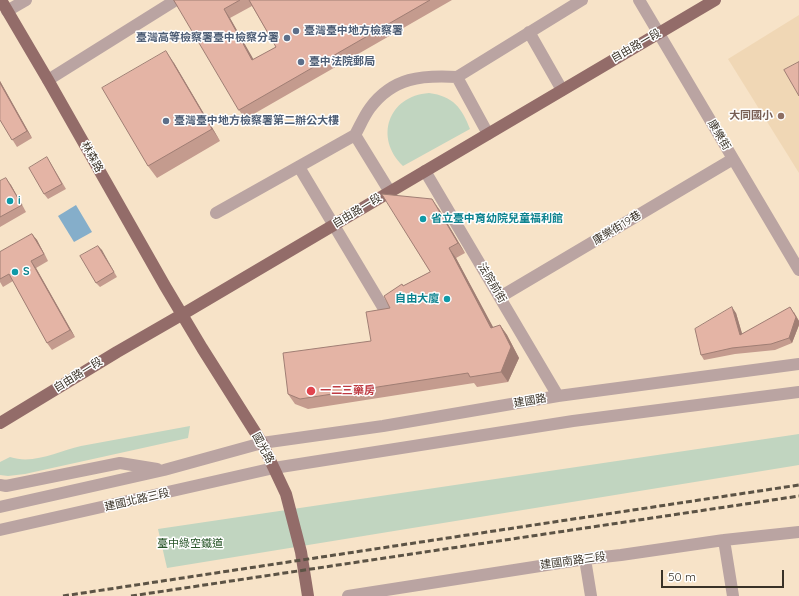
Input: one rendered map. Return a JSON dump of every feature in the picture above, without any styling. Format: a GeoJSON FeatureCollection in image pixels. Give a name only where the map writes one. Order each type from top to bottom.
{"type":"FeatureCollection","features":[{"type":"Feature","properties":{"kind":"main road","name":"林森路"},"geometry":{"type":"LineString","coordinates":[[1,0],[183,314]]}},
{"type":"Feature","properties":{"kind":"main road","name":"自由路一段"},"geometry":{"type":"LineString","coordinates":[[0,423],[116,352],[715,0]]}},
{"type":"Feature","properties":{"kind":"main road","name":"國光路"},"geometry":{"type":"LineString","coordinates":[[183,314],[202,348],[262,443],[286,494],[301,552],[308,596]]}},
{"type":"Feature","properties":{"kind":"street"},"geometry":{"type":"LineString","coordinates":[[7,11],[26,0]]}},
{"type":"Feature","properties":{"kind":"street"},"geometry":{"type":"LineString","coordinates":[[48,80],[176,0]]}},
{"type":"Feature","properties":{"kind":"street"},"geometry":{"type":"LineString","coordinates":[[216,213],[355,135],[370,108],[381,95],[394,85],[410,79],[433,76],[457,77],[582,0]]}},
{"type":"Feature","properties":{"kind":"street","name":"康樂街"},"geometry":{"type":"LineString","coordinates":[[639,0],[799,270]]}},
{"type":"Feature","properties":{"kind":"street"},"geometry":{"type":"LineString","coordinates":[[529,32],[562,90]]}},
{"type":"Feature","properties":{"kind":"street"},"geometry":{"type":"LineString","coordinates":[[457,77],[488,134]]}},
{"type":"Feature","properties":{"kind":"street"},"geometry":{"type":"LineString","coordinates":[[355,135],[390,192]]}},
{"type":"Feature","properties":{"kind":"street","name":"康樂街19巷"},"geometry":{"type":"LineString","coordinates":[[500,297],[733,159]]}},
{"type":"Feature","properties":{"kind":"street"},"geometry":{"type":"LineString","coordinates":[[299,166],[384,309]]}},
{"type":"Feature","properties":{"kind":"street","name":"法院前街"},"geometry":{"type":"LineString","coordinates":[[425,171],[558,396]]}},
{"type":"Feature","properties":{"kind":"street","name":"建國路"},"geometry":{"type":"LineString","coordinates":[[262,443],[383,426],[558,396],[799,364]]}},
{"type":"Feature","properties":{"kind":"street"},"geometry":{"type":"LineString","coordinates":[[274,468],[573,421],[799,392]]}},
{"type":"Feature","properties":{"kind":"street"},"geometry":{"type":"LineString","coordinates":[[0,507],[164,470],[262,443]]}},
{"type":"Feature","properties":{"kind":"street"},"geometry":{"type":"LineString","coordinates":[[0,485],[6,486],[120,463],[164,470]]}},
{"type":"Feature","properties":{"kind":"street","name":"建國北路三段"},"geometry":{"type":"LineString","coordinates":[[0,530],[274,468]]}},
{"type":"Feature","properties":{"kind":"street","name":"建國南路三段"},"geometry":{"type":"LineString","coordinates":[[348,596],[585,559],[724,540],[799,532]]}},
{"type":"Feature","properties":{"kind":"street"},"geometry":{"type":"LineString","coordinates":[[724,540],[733,596]]}},
{"type":"Feature","properties":{"kind":"street"},"geometry":{"type":"LineString","coordinates":[[585,559],[590,596]]}},
{"type":"Feature","properties":{"kind":"shaded area","name":"大同國小"},"geometry":{"type":"Polygon","coordinates":[[[799,15],[799,173],[728,59],[799,15]]]}},
{"type":"Feature","properties":{"kind":"green space"},"geometry":{"type":"Polygon","coordinates":[[[429,93],[444,97],[456,104],[464,115],[470,129],[403,166],[394,155],[389,143],[388,131],[390,120],[395,110],[404,102],[415,96],[429,93]]]}},
{"type":"Feature","properties":{"kind":"green space"},"geometry":{"type":"Polygon","coordinates":[[[190,426],[188,438],[25,474],[8,476],[0,475],[0,462],[10,457],[19,459],[37,458],[81,446],[190,426]]]}},
{"type":"Feature","properties":{"kind":"green space","name":"臺中綠空鐵道"},"geometry":{"type":"Polygon","coordinates":[[[799,434],[799,465],[167,568],[158,529],[799,434]]]}},
{"type":"Feature","properties":{"kind":"water"},"geometry":{"type":"Polygon","coordinates":[[[76,205],[92,232],[74,242],[58,216],[76,205]]]}},
{"type":"Feature","properties":{"kind":"building"},"geometry":{"type":"Polygon","coordinates":[[[174,0],[240,0],[224,9],[252,60],[276,47],[249,0],[430,0],[239,110],[174,0]]]}},
{"type":"Feature","properties":{"kind":"building","name":"臺灣臺中地方檢察署第二辦公大樓"},"geometry":{"type":"Polygon","coordinates":[[[166,51],[212,129],[148,166],[102,88],[166,51]]]}},
{"type":"Feature","properties":{"kind":"building"},"geometry":{"type":"Polygon","coordinates":[[[799,62],[799,96],[784,70],[799,62]]]}},
{"type":"Feature","properties":{"kind":"building"},"geometry":{"type":"Polygon","coordinates":[[[0,83],[27,131],[12,140],[0,120],[0,83]]]}},
{"type":"Feature","properties":{"kind":"building"},"geometry":{"type":"Polygon","coordinates":[[[47,157],[62,184],[44,194],[29,168],[47,157]]]}},
{"type":"Feature","properties":{"kind":"building","name":"i"},"geometry":{"type":"Polygon","coordinates":[[[6,178],[22,205],[0,217],[0,181],[6,178]]]}},
{"type":"Feature","properties":{"kind":"building"},"geometry":{"type":"Polygon","coordinates":[[[382,194],[432,199],[458,243],[449,248],[491,328],[500,325],[511,347],[501,372],[470,377],[468,373],[300,399],[288,394],[283,353],[371,341],[366,312],[390,308],[384,296],[402,284],[403,286],[430,272],[382,194]]]}},
{"type":"Feature","properties":{"kind":"building"},"geometry":{"type":"Polygon","coordinates":[[[32,234],[44,254],[31,261],[70,330],[47,343],[9,274],[0,279],[0,252],[32,234]]]}},
{"type":"Feature","properties":{"kind":"building"},"geometry":{"type":"Polygon","coordinates":[[[98,246],[114,272],[96,283],[80,256],[98,246]]]}},
{"type":"Feature","properties":{"kind":"building"},"geometry":{"type":"Polygon","coordinates":[[[732,307],[740,335],[790,307],[796,317],[789,338],[771,344],[732,348],[701,355],[695,329],[732,307]]]}},
{"type":"Feature","properties":{"kind":"railway"},"geometry":{"type":"LineString","coordinates":[[63,596],[799,485]]}},
{"type":"Feature","properties":{"kind":"railway"},"geometry":{"type":"LineString","coordinates":[[131,596],[799,496]]}},
{"type":"Feature","properties":{"kind":"place","name":"臺灣臺中地方檢察署"},"geometry":{"type":"Point","coordinates":[296,31]}},
{"type":"Feature","properties":{"kind":"place","name":"臺灣高等檢察署臺中檢察分署"},"geometry":{"type":"Point","coordinates":[287,38]}},
{"type":"Feature","properties":{"kind":"place","name":"臺中法院郵局"},"geometry":{"type":"Point","coordinates":[301,62]}},
{"type":"Feature","properties":{"kind":"place","name":"大同國小"},"geometry":{"type":"Point","coordinates":[781,116]}},
{"type":"Feature","properties":{"kind":"place","name":"臺灣臺中地方檢察署第二辦公大樓"},"geometry":{"type":"Point","coordinates":[166,121]}},
{"type":"Feature","properties":{"kind":"place","name":"i"},"geometry":{"type":"Point","coordinates":[10,201]}},
{"type":"Feature","properties":{"kind":"place","name":"省立臺中育幼院兒童福利館"},"geometry":{"type":"Point","coordinates":[423,219]}},
{"type":"Feature","properties":{"kind":"place","name":"S"},"geometry":{"type":"Point","coordinates":[15,272]}},
{"type":"Feature","properties":{"kind":"place","name":"自由大廈"},"geometry":{"type":"Point","coordinates":[447,299]}},
{"type":"Feature","properties":{"kind":"place","name":"一二三藥房"},"geometry":{"type":"Point","coordinates":[311,391]}}]}
